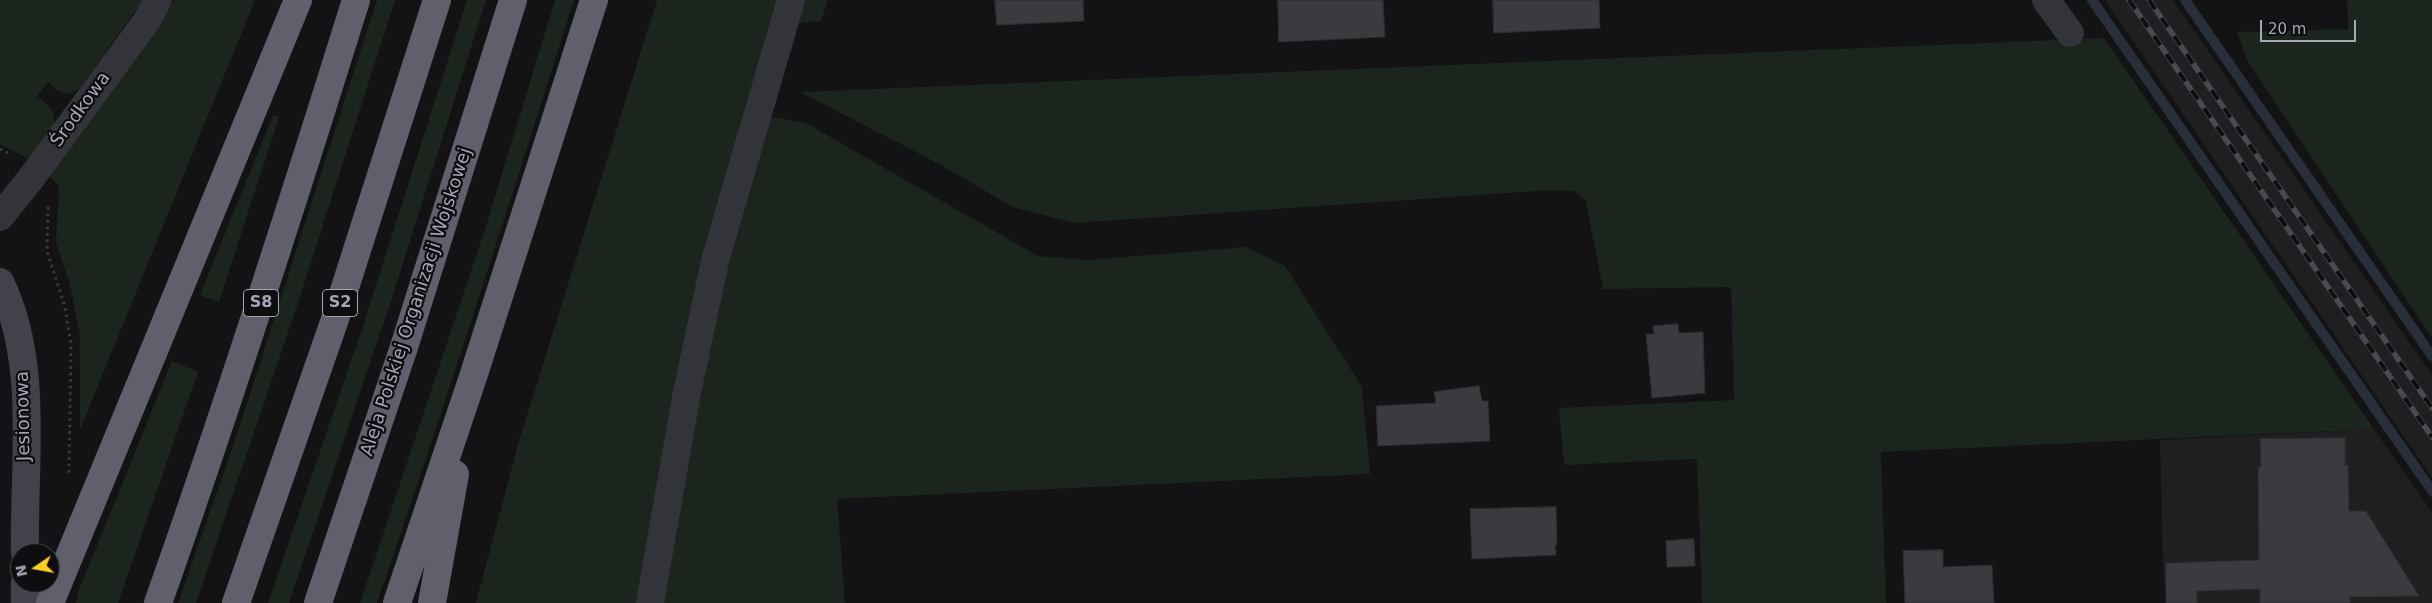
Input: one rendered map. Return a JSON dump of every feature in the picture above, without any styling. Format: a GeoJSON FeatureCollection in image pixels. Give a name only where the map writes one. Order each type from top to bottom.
{"type":"FeatureCollection","features":[{"type":"Feature","properties":{"kind":"highway"},"geometry":{"type":"LineString","coordinates":[[50,603],[298,0]]}},
{"type":"Feature","properties":{"kind":"highway","name":"S8"},"geometry":{"type":"LineString","coordinates":[[158,603],[212,450],[282,238],[356,0]]}},
{"type":"Feature","properties":{"kind":"highway","name":"S2"},"geometry":{"type":"LineString","coordinates":[[236,603],[334,322],[437,0]]}},
{"type":"Feature","properties":{"kind":"highway","name":"Aleja Polskiej Organizacji Wojskowej"},"geometry":{"type":"LineString","coordinates":[[318,603],[407,337],[513,0]]}},
{"type":"Feature","properties":{"kind":"highway"},"geometry":{"type":"LineString","coordinates":[[397,603],[474,377],[594,0]]}},
{"type":"Feature","properties":{"kind":"highway"},"geometry":{"type":"LineString","coordinates":[[432,603],[474,377]]}},
{"type":"Feature","properties":{"kind":"street","name":"Środkowa"},"geometry":{"type":"LineString","coordinates":[[0,216],[32,177],[146,22],[158,0]]}},
{"type":"Feature","properties":{"kind":"street"},"geometry":{"type":"LineString","coordinates":[[650,603],[685,402],[716,261],[791,0]]}},
{"type":"Feature","properties":{"kind":"street"},"geometry":{"type":"LineString","coordinates":[[2046,0],[2070,33]]}},
{"type":"Feature","properties":{"kind":"street","name":"Jesionowa"},"geometry":{"type":"LineString","coordinates":[[0,282],[17,327],[25,368],[25,543]]}},
{"type":"Feature","properties":{"kind":"path"},"geometry":{"type":"LineString","coordinates":[[48,200],[47,250],[65,307],[71,344],[69,439]]}},
{"type":"Feature","properties":{"kind":"shaded area"},"geometry":{"type":"Polygon","coordinates":[[[0,0],[143,0],[80,88],[70,94],[58,91],[48,82],[37,96],[52,111],[54,124],[28,159],[0,144],[0,0]]]}},
{"type":"Feature","properties":{"kind":"shaded area"},"geometry":{"type":"Polygon","coordinates":[[[174,0],[255,0],[80,430],[80,336],[70,285],[56,242],[59,187],[49,175],[152,38],[174,0]]]}},
{"type":"Feature","properties":{"kind":"shaded area"},"geometry":{"type":"Polygon","coordinates":[[[377,0],[395,0],[297,306],[196,603],[178,603],[234,443],[377,0]]]}},
{"type":"Feature","properties":{"kind":"shaded area"},"geometry":{"type":"Polygon","coordinates":[[[467,0],[486,0],[392,298],[289,603],[268,603],[362,329],[467,0]]]}},
{"type":"Feature","properties":{"kind":"shaded area"},"geometry":{"type":"Polygon","coordinates":[[[555,0],[574,0],[428,453],[377,603],[360,603],[486,226],[555,0]]]}},
{"type":"Feature","properties":{"kind":"shaded area"},"geometry":{"type":"Polygon","coordinates":[[[657,0],[778,0],[637,603],[476,603],[518,444],[657,0]]]}},
{"type":"Feature","properties":{"kind":"shaded area"},"geometry":{"type":"Polygon","coordinates":[[[803,0],[828,0],[821,21],[796,23],[803,0]]]}},
{"type":"Feature","properties":{"kind":"shaded area"},"geometry":{"type":"Polygon","coordinates":[[[2105,0],[2173,0],[2432,375],[2432,478],[2105,0]]]}},
{"type":"Feature","properties":{"kind":"shaded area"},"geometry":{"type":"Polygon","coordinates":[[[2347,0],[2432,0],[2432,338],[2248,62],[2237,32],[2348,29],[2347,0]]]}},
{"type":"Feature","properties":{"kind":"shaded area"},"geometry":{"type":"Polygon","coordinates":[[[2104,38],[2374,429],[1881,452],[1886,603],[1702,603],[1697,459],[1564,465],[1559,408],[1734,400],[1731,287],[1603,289],[1585,199],[1574,191],[1552,190],[1074,223],[1013,207],[939,164],[800,92],[2104,38]]]}},
{"type":"Feature","properties":{"kind":"shaded area"},"geometry":{"type":"Polygon","coordinates":[[[273,115],[279,117],[219,302],[200,295],[273,115]]]}},
{"type":"Feature","properties":{"kind":"shaded area"},"geometry":{"type":"Polygon","coordinates":[[[773,117],[806,123],[1038,256],[1088,260],[1246,247],[1285,266],[1362,387],[1370,474],[837,499],[845,603],[662,603],[716,308],[767,123],[773,117]]]}},
{"type":"Feature","properties":{"kind":"shaded area"},"geometry":{"type":"Polygon","coordinates":[[[172,361],[198,372],[118,603],[76,603],[77,595],[172,361]]]}},
{"type":"Feature","properties":{"kind":"shaded area"},"geometry":{"type":"Polygon","coordinates":[[[2374,429],[2432,512],[2432,603],[2166,603],[2163,566],[2160,440],[2374,429]]]}},
{"type":"Feature","properties":{"kind":"building"},"geometry":{"type":"Polygon","coordinates":[[[995,0],[1083,0],[1084,21],[997,25],[995,0]]]}},
{"type":"Feature","properties":{"kind":"building"},"geometry":{"type":"Polygon","coordinates":[[[1278,0],[1383,0],[1385,37],[1279,42],[1278,0]]]}},
{"type":"Feature","properties":{"kind":"building"},"geometry":{"type":"Polygon","coordinates":[[[1493,0],[1599,0],[1600,28],[1494,33],[1493,0]]]}},
{"type":"Feature","properties":{"kind":"building"},"geometry":{"type":"Polygon","coordinates":[[[1678,324],[1679,333],[1703,332],[1705,393],[1652,398],[1646,334],[1654,334],[1653,326],[1678,324]]]}},
{"type":"Feature","properties":{"kind":"building"},"geometry":{"type":"Polygon","coordinates":[[[1479,386],[1482,401],[1488,401],[1490,441],[1378,446],[1376,406],[1436,403],[1434,392],[1479,386]]]}},
{"type":"Feature","properties":{"kind":"building"},"geometry":{"type":"Polygon","coordinates":[[[2345,438],[2345,465],[2348,465],[2349,511],[2366,511],[2419,596],[2350,597],[2350,603],[2260,603],[2260,589],[2197,591],[2197,603],[2166,603],[2166,563],[2259,560],[2258,467],[2261,467],[2260,439],[2345,438]]]}},
{"type":"Feature","properties":{"kind":"building"},"geometry":{"type":"Polygon","coordinates":[[[1556,507],[1556,555],[1472,559],[1470,509],[1556,507]]]}},
{"type":"Feature","properties":{"kind":"building"},"geometry":{"type":"Polygon","coordinates":[[[1694,539],[1695,566],[1667,567],[1666,541],[1694,539]]]}},
{"type":"Feature","properties":{"kind":"building"},"geometry":{"type":"Polygon","coordinates":[[[1943,550],[1943,567],[1992,565],[1994,603],[1905,603],[1903,551],[1943,550]]]}},
{"type":"Feature","properties":{"kind":"waterway"},"geometry":{"type":"LineString","coordinates":[[2092,0],[2432,491]]}},
{"type":"Feature","properties":{"kind":"waterway"},"geometry":{"type":"LineString","coordinates":[[2185,0],[2432,356]]}},
{"type":"Feature","properties":{"kind":"railway"},"geometry":{"type":"LineString","coordinates":[[2129,0],[2432,437]]}},
{"type":"Feature","properties":{"kind":"railway"},"geometry":{"type":"LineString","coordinates":[[2149,0],[2432,408]]}}]}
